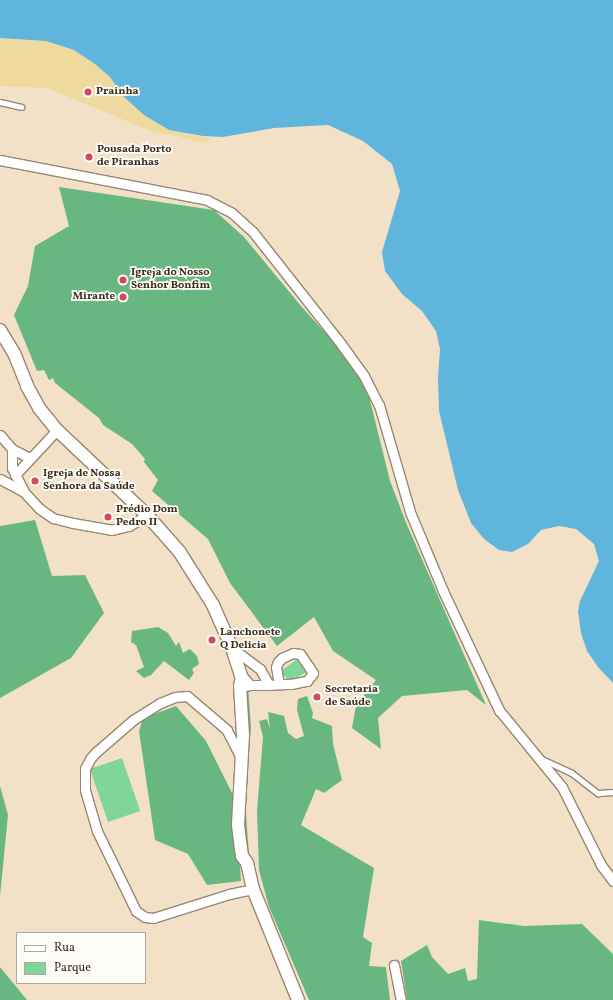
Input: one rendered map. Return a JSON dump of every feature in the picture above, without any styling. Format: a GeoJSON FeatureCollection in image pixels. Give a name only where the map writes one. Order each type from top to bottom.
{"type":"FeatureCollection","features":[{"type":"Feature","properties":{"kind":"street"},"geometry":{"type":"LineString","coordinates":[[0,160],[207,200],[232,213],[253,232],[341,344],[364,376],[379,405],[410,512],[443,591],[499,710],[562,787],[601,865],[613,881]]}},
{"type":"Feature","properties":{"kind":"street"},"geometry":{"type":"LineString","coordinates":[[0,330],[14,353],[32,398],[57,430],[147,515],[179,551],[213,605],[232,648],[243,683],[251,728],[246,800],[249,855],[247,863]]}},
{"type":"Feature","properties":{"kind":"street"},"geometry":{"type":"LineString","coordinates":[[15,475],[57,430]]}},
{"type":"Feature","properties":{"kind":"street"},"geometry":{"type":"LineString","coordinates":[[0,435],[12,449],[30,458]]}},
{"type":"Feature","properties":{"kind":"street"},"geometry":{"type":"LineString","coordinates":[[12,449],[12,468],[24,492],[40,509],[53,518],[73,524],[111,530],[129,526],[147,515]]}},
{"type":"Feature","properties":{"kind":"street"},"geometry":{"type":"LineString","coordinates":[[0,480],[24,492]]}},
{"type":"Feature","properties":{"kind":"street"},"geometry":{"type":"LineString","coordinates":[[232,648],[260,669],[269,685]]}},
{"type":"Feature","properties":{"kind":"street"},"geometry":{"type":"LineString","coordinates":[[243,683],[269,685],[279,684]]}},
{"type":"Feature","properties":{"kind":"street"},"geometry":{"type":"LineString","coordinates":[[243,683],[243,735],[238,825],[242,856],[247,863],[253,889],[298,1000]]}},
{"type":"Feature","properties":{"kind":"street"},"geometry":{"type":"LineString","coordinates":[[241,760],[236,746],[227,730],[187,696],[175,697],[160,703],[133,720],[90,759],[86,769],[85,790],[97,831],[136,911],[145,917],[153,918],[229,894],[253,889]]}},
{"type":"Feature","properties":{"kind":"street"},"geometry":{"type":"LineString","coordinates":[[394,965],[401,1000]]}},
{"type":"Feature","properties":{"kind":"lane"},"geometry":{"type":"LineString","coordinates":[[0,102],[21,107]]}},
{"type":"Feature","properties":{"kind":"lane"},"geometry":{"type":"LineString","coordinates":[[537,757],[572,774],[598,794],[613,792]]}},
{"type":"Feature","properties":{"kind":"green space"},"geometry":{"type":"Polygon","coordinates":[[[59,187],[214,210],[244,237],[301,306],[364,376],[390,481],[407,525],[486,705],[467,690],[402,696],[378,718],[381,749],[352,728],[356,706],[376,680],[333,651],[314,617],[277,646],[230,583],[208,539],[152,491],[158,480],[144,462],[145,459],[132,444],[103,425],[99,418],[55,383],[53,378],[49,380],[44,370],[37,371],[14,315],[28,286],[35,246],[69,226],[59,187]]]}},
{"type":"Feature","properties":{"kind":"green space"},"geometry":{"type":"Polygon","coordinates":[[[35,520],[52,576],[85,575],[104,613],[71,658],[0,698],[0,526],[35,520]]]}},
{"type":"Feature","properties":{"kind":"green space"},"geometry":{"type":"Polygon","coordinates":[[[158,627],[168,633],[176,646],[179,642],[183,653],[190,649],[197,656],[199,664],[192,669],[194,673],[189,680],[164,661],[151,675],[144,678],[136,671],[144,667],[136,645],[131,642],[132,631],[158,627]]]}},
{"type":"Feature","properties":{"kind":"green space"},"geometry":{"type":"Polygon","coordinates":[[[300,657],[309,671],[289,682],[281,671],[300,657]]]}},
{"type":"Feature","properties":{"kind":"green space"},"geometry":{"type":"Polygon","coordinates":[[[248,685],[251,728],[245,800],[249,855],[247,863],[242,856],[240,686],[248,685]]]}},
{"type":"Feature","properties":{"kind":"green space"},"geometry":{"type":"Polygon","coordinates":[[[307,696],[313,713],[312,718],[332,726],[333,744],[342,780],[324,793],[316,789],[301,825],[374,868],[363,937],[372,943],[369,966],[386,967],[390,1000],[309,1000],[269,907],[259,870],[257,811],[263,737],[259,721],[267,719],[270,729],[268,712],[284,716],[288,733],[296,739],[304,736],[297,710],[298,699],[307,696]]]}},
{"type":"Feature","properties":{"kind":"green space"},"geometry":{"type":"Polygon","coordinates":[[[176,706],[206,741],[236,801],[241,881],[207,885],[188,854],[155,840],[139,731],[143,718],[176,706]]]}},
{"type":"Feature","properties":{"kind":"green space"},"geometry":{"type":"Polygon","coordinates":[[[122,758],[140,811],[108,822],[90,769],[122,758]]]}},
{"type":"Feature","properties":{"kind":"green space"},"geometry":{"type":"Polygon","coordinates":[[[0,786],[8,815],[0,896],[0,786]]]}},
{"type":"Feature","properties":{"kind":"green space"},"geometry":{"type":"Polygon","coordinates":[[[479,920],[524,926],[582,924],[613,954],[613,1000],[407,1000],[401,961],[427,945],[432,957],[448,974],[465,968],[468,981],[477,979],[479,920]]]}},
{"type":"Feature","properties":{"kind":"green space"},"geometry":{"type":"Polygon","coordinates":[[[0,967],[27,1000],[0,1000],[0,967]]]}},
{"type":"Feature","properties":{"kind":"sand","name":"Prainha"},"geometry":{"type":"Polygon","coordinates":[[[0,38],[46,41],[74,50],[95,64],[110,77],[123,96],[169,130],[212,139],[206,143],[178,136],[156,133],[47,88],[0,86],[0,38]]]}},
{"type":"Feature","properties":{"kind":"water"},"geometry":{"type":"Polygon","coordinates":[[[0,0],[613,0],[613,683],[598,667],[587,651],[581,633],[578,611],[580,601],[599,561],[594,544],[576,529],[559,526],[541,530],[528,544],[512,552],[499,550],[484,539],[471,523],[458,490],[439,411],[438,378],[440,349],[436,331],[422,311],[402,294],[385,271],[382,252],[400,191],[392,164],[363,141],[328,125],[274,128],[223,137],[203,136],[169,130],[144,115],[123,96],[110,77],[95,64],[74,50],[46,41],[0,38],[0,0]]]}},
{"type":"Feature","properties":{"kind":"place","name":"Prainha"},"geometry":{"type":"Point","coordinates":[88,92]}},
{"type":"Feature","properties":{"kind":"place","name":"Pousada Porto de Piranhas"},"geometry":{"type":"Point","coordinates":[89,157]}},
{"type":"Feature","properties":{"kind":"place","name":"Igreja do Nosso Senhor Bonfim"},"geometry":{"type":"Point","coordinates":[123,280]}},
{"type":"Feature","properties":{"kind":"place","name":"Mirante"},"geometry":{"type":"Point","coordinates":[123,297]}},
{"type":"Feature","properties":{"kind":"place","name":"Igreja de Nossa Senhora da Saúde"},"geometry":{"type":"Point","coordinates":[35,481]}},
{"type":"Feature","properties":{"kind":"place","name":"Prédio Dom Pedro II"},"geometry":{"type":"Point","coordinates":[108,517]}},
{"type":"Feature","properties":{"kind":"place","name":"Lanchonete Q Delicia"},"geometry":{"type":"Point","coordinates":[212,640]}},
{"type":"Feature","properties":{"kind":"place","name":"Secretaria de Saúde"},"geometry":{"type":"Point","coordinates":[317,697]}}]}
